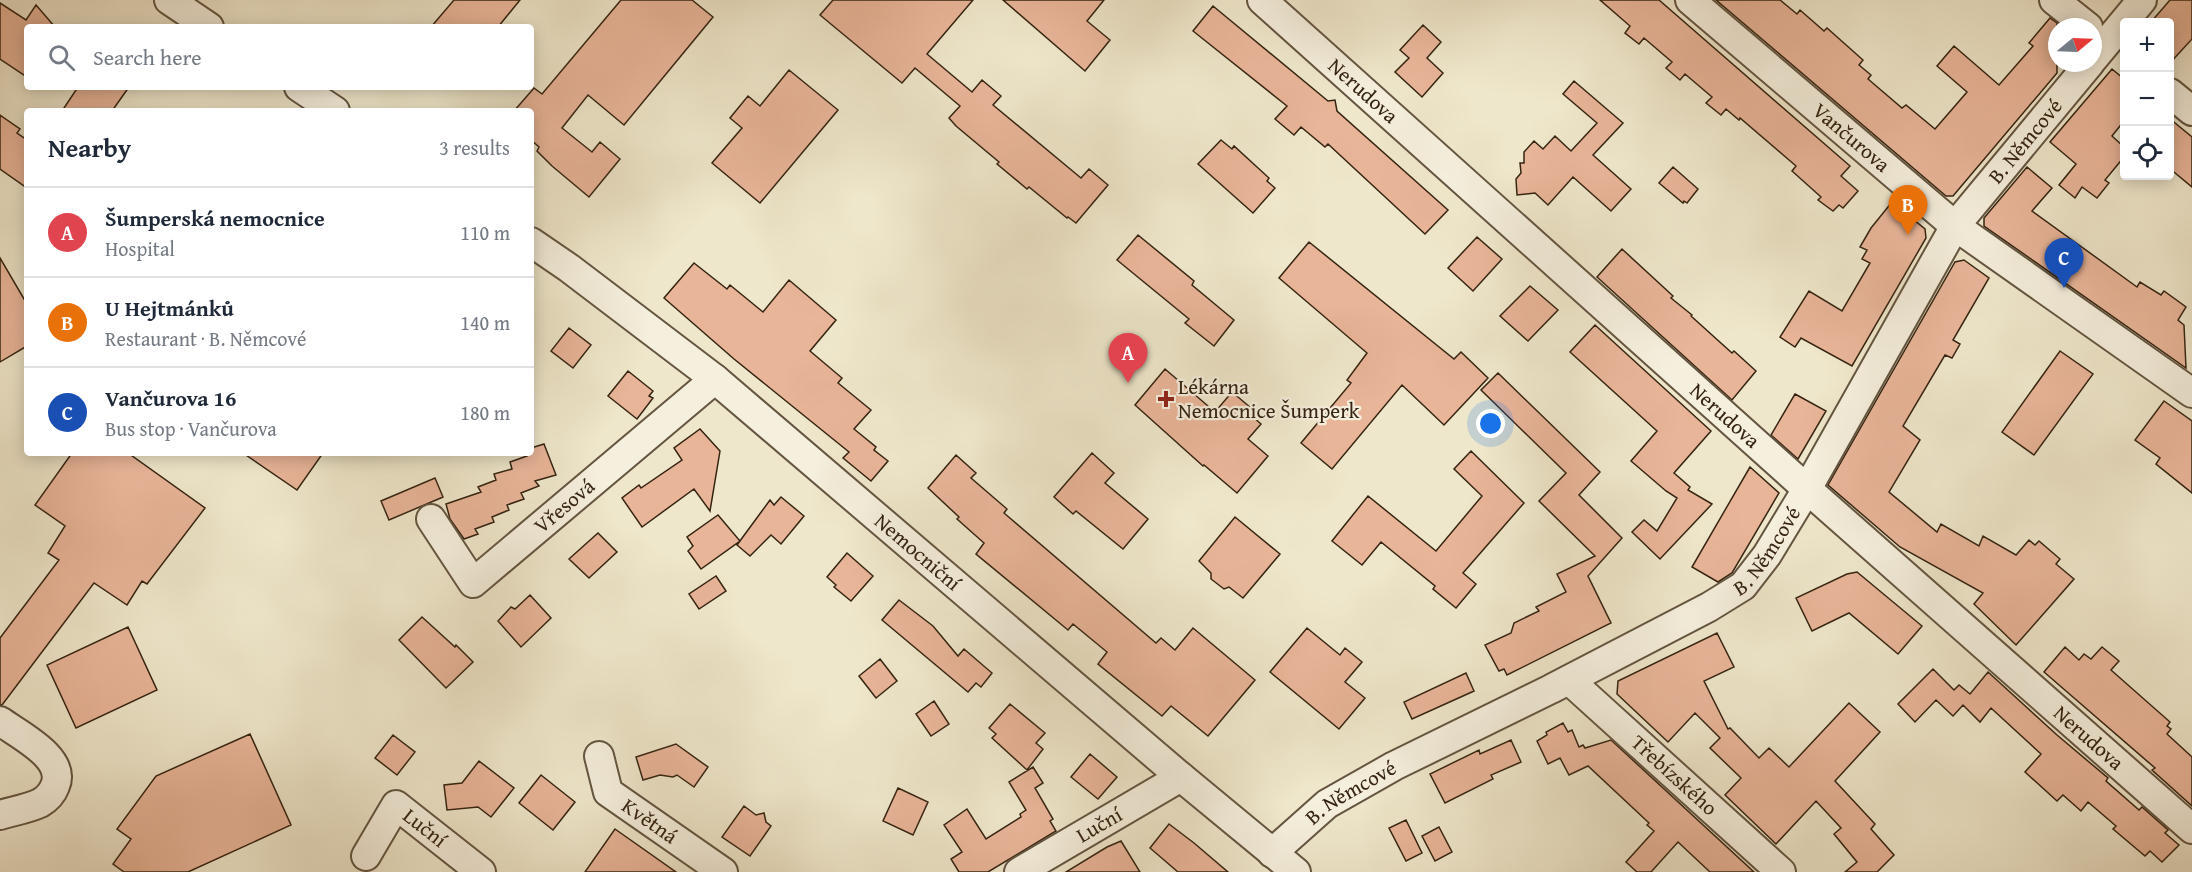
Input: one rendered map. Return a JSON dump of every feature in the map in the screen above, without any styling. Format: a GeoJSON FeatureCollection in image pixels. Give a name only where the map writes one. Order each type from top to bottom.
{"type":"FeatureCollection","features":[{"type":"Feature","properties":{"kind":"street"},"geometry":{"type":"LineString","coordinates":[[169,0],[205,24]]}},
{"type":"Feature","properties":{"kind":"street","name":"Nerudova"},"geometry":{"type":"LineString","coordinates":[[1262,0],[2192,829]]}},
{"type":"Feature","properties":{"kind":"street","name":"Vančurova"},"geometry":{"type":"LineString","coordinates":[[1690,0],[1955,226],[2192,393]]}},
{"type":"Feature","properties":{"kind":"street"},"geometry":{"type":"LineString","coordinates":[[2054,0],[2072,18]]}},
{"type":"Feature","properties":{"kind":"street","name":"B. Němcové"},"geometry":{"type":"LineString","coordinates":[[2102,43],[2142,0]]}},
{"type":"Feature","properties":{"kind":"street","name":"B. Němcové"},"geometry":{"type":"LineString","coordinates":[[1272,854],[1327,804],[1394,766],[1569,680],[1709,607],[1743,586],[1767,555],[1808,489],[1955,226],[2078,72]]}},
{"type":"Feature","properties":{"kind":"street"},"geometry":{"type":"LineString","coordinates":[[304,90],[330,108]]}},
{"type":"Feature","properties":{"kind":"street"},"geometry":{"type":"LineString","coordinates":[[2174,97],[2192,111]]}},
{"type":"Feature","properties":{"kind":"street","name":"Nemocniční"},"geometry":{"type":"LineString","coordinates":[[534,245],[569,268],[715,379],[1181,777],[1296,872]]}},
{"type":"Feature","properties":{"kind":"street","name":"Vřesová"},"geometry":{"type":"LineString","coordinates":[[431,519],[473,583],[715,379]]}},
{"type":"Feature","properties":{"kind":"street","name":"Třebízského"},"geometry":{"type":"LineString","coordinates":[[1569,680],[1781,872]]}},
{"type":"Feature","properties":{"kind":"street"},"geometry":{"type":"LineString","coordinates":[[0,721],[47,755],[55,765],[57,773],[57,782],[52,793],[43,802],[0,814]]}},
{"type":"Feature","properties":{"kind":"street","name":"Květná"},"geometry":{"type":"LineString","coordinates":[[599,756],[608,792],[723,872]]}},
{"type":"Feature","properties":{"kind":"street","name":"Luční"},"geometry":{"type":"LineString","coordinates":[[1019,872],[1181,777]]}},
{"type":"Feature","properties":{"kind":"street","name":"Luční"},"geometry":{"type":"LineString","coordinates":[[366,856],[396,805],[481,872]]}},
{"type":"Feature","properties":{"kind":"building"},"geometry":{"type":"Polygon","coordinates":[[[454,0],[520,0],[500,24],[434,24],[454,0]]]}},
{"type":"Feature","properties":{"kind":"building"},"geometry":{"type":"Polygon","coordinates":[[[621,0],[692,0],[713,17],[624,125],[588,95],[562,128],[592,152],[600,142],[620,159],[589,197],[537,151],[539,147],[534,143],[534,108],[517,108],[534,88],[542,94],[621,0]]]}},
{"type":"Feature","properties":{"kind":"building"},"geometry":{"type":"Polygon","coordinates":[[[833,0],[973,0],[927,54],[972,92],[982,80],[1001,96],[993,105],[1081,178],[1089,169],[1108,185],[1076,223],[1067,218],[1029,187],[1027,189],[956,126],[949,118],[960,106],[915,68],[902,83],[820,15],[833,0]]]}},
{"type":"Feature","properties":{"kind":"building"},"geometry":{"type":"Polygon","coordinates":[[[1003,0],[1104,0],[1087,21],[1110,40],[1085,71],[1003,0]]]}},
{"type":"Feature","properties":{"kind":"building"},"geometry":{"type":"Polygon","coordinates":[[[1600,0],[1659,0],[1850,166],[1841,176],[1858,191],[1843,208],[1839,205],[1833,211],[1818,200],[1821,197],[1792,171],[1796,166],[1740,118],[1739,120],[1726,109],[1721,115],[1706,103],[1712,97],[1685,74],[1680,80],[1666,68],[1672,62],[1644,38],[1639,44],[1625,33],[1630,26],[1600,0]]]}},
{"type":"Feature","properties":{"kind":"building"},"geometry":{"type":"Polygon","coordinates":[[[1716,0],[1780,0],[1797,14],[1800,10],[1824,31],[1827,28],[1863,60],[1859,65],[1871,75],[1868,79],[1902,108],[1906,105],[1935,129],[1967,92],[1937,66],[1954,46],[1999,85],[2033,46],[2029,43],[2048,20],[2048,72],[2057,73],[1953,196],[1946,196],[1716,0]]]}},
{"type":"Feature","properties":{"kind":"building"},"geometry":{"type":"Polygon","coordinates":[[[2170,0],[2192,0],[2192,39],[2174,59],[2174,18],[2154,18],[2170,0]]]}},
{"type":"Feature","properties":{"kind":"building"},"geometry":{"type":"Polygon","coordinates":[[[0,3],[26,20],[36,5],[52,24],[24,24],[24,75],[0,59],[0,3]]]}},
{"type":"Feature","properties":{"kind":"building"},"geometry":{"type":"Polygon","coordinates":[[[1213,6],[1328,101],[1335,100],[1337,111],[1448,210],[1425,234],[1328,144],[1325,147],[1301,127],[1294,135],[1275,119],[1287,106],[1193,31],[1213,6]]]}},
{"type":"Feature","properties":{"kind":"building"},"geometry":{"type":"Polygon","coordinates":[[[1423,25],[1441,42],[1427,58],[1443,73],[1422,97],[1395,72],[1409,58],[1400,50],[1423,25]]]}},
{"type":"Feature","properties":{"kind":"building"},"geometry":{"type":"Polygon","coordinates":[[[2112,69],[2120,76],[2120,126],[2112,136],[2120,143],[2120,162],[2105,180],[2109,183],[2097,198],[2082,187],[2075,198],[2059,185],[2076,164],[2050,142],[2112,69]]]}},
{"type":"Feature","properties":{"kind":"building"},"geometry":{"type":"Polygon","coordinates":[[[789,70],[838,110],[760,203],[712,163],[742,128],[730,118],[748,96],[760,106],[789,70]]]}},
{"type":"Feature","properties":{"kind":"building"},"geometry":{"type":"Polygon","coordinates":[[[1574,81],[1623,123],[1593,155],[1631,189],[1611,211],[1573,177],[1548,205],[1535,193],[1517,195],[1516,179],[1521,173],[1520,163],[1524,163],[1524,152],[1534,141],[1543,149],[1555,136],[1571,151],[1597,123],[1563,94],[1574,81]]]}},
{"type":"Feature","properties":{"kind":"building"},"geometry":{"type":"Polygon","coordinates":[[[76,90],[127,90],[114,108],[64,108],[76,90]]]}},
{"type":"Feature","properties":{"kind":"building"},"geometry":{"type":"Polygon","coordinates":[[[0,115],[20,129],[17,133],[24,138],[24,186],[0,169],[0,115]]]}},
{"type":"Feature","properties":{"kind":"building"},"geometry":{"type":"Polygon","coordinates":[[[2174,122],[2192,137],[2192,187],[2174,172],[2174,122]]]}},
{"type":"Feature","properties":{"kind":"building"},"geometry":{"type":"Polygon","coordinates":[[[1221,140],[1232,149],[1234,146],[1269,178],[1267,181],[1275,188],[1253,213],[1198,164],[1221,140]]]}},
{"type":"Feature","properties":{"kind":"building"},"geometry":{"type":"Polygon","coordinates":[[[1673,167],[1698,189],[1687,203],[1684,201],[1683,203],[1659,183],[1673,167]]]}},
{"type":"Feature","properties":{"kind":"building"},"geometry":{"type":"Polygon","coordinates":[[[2027,167],[2052,188],[2032,211],[2137,287],[2140,282],[2161,295],[2164,291],[2186,307],[2178,320],[2184,325],[2186,368],[1984,226],[1984,218],[2027,167]]]}},
{"type":"Feature","properties":{"kind":"building"},"geometry":{"type":"Polygon","coordinates":[[[1892,202],[1925,229],[1926,238],[1852,366],[1801,338],[1795,347],[1780,337],[1809,291],[1842,311],[1870,263],[1862,259],[1867,250],[1860,247],[1871,228],[1892,202]]]}},
{"type":"Feature","properties":{"kind":"building"},"geometry":{"type":"Polygon","coordinates":[[[1138,235],[1194,281],[1192,285],[1234,320],[1214,346],[1185,323],[1189,319],[1117,260],[1138,235]]]}},
{"type":"Feature","properties":{"kind":"building"},"geometry":{"type":"Polygon","coordinates":[[[1477,237],[1502,259],[1473,291],[1448,268],[1477,237]]]}},
{"type":"Feature","properties":{"kind":"building"},"geometry":{"type":"Polygon","coordinates":[[[1309,242],[1454,359],[1461,352],[1488,378],[1444,425],[1402,385],[1332,469],[1301,443],[1351,383],[1347,380],[1367,353],[1279,278],[1309,242]]]}},
{"type":"Feature","properties":{"kind":"building"},"geometry":{"type":"Polygon","coordinates":[[[1622,249],[1673,296],[1671,298],[1732,353],[1734,351],[1756,371],[1732,400],[1597,277],[1622,249]]]}},
{"type":"Feature","properties":{"kind":"building"},"geometry":{"type":"Polygon","coordinates":[[[0,258],[24,299],[24,348],[0,362],[0,258]]]}},
{"type":"Feature","properties":{"kind":"building"},"geometry":{"type":"Polygon","coordinates":[[[1964,260],[1989,278],[1953,340],[1960,344],[1952,358],[1945,355],[1903,426],[1920,440],[1889,492],[1937,532],[1941,524],[1979,546],[1983,536],[2016,555],[2029,540],[2035,545],[2039,541],[2060,559],[2056,564],[2074,579],[2016,645],[1974,604],[1983,593],[1900,547],[1828,485],[1955,262],[1964,260]]]}},
{"type":"Feature","properties":{"kind":"building"},"geometry":{"type":"Polygon","coordinates":[[[694,263],[727,289],[730,285],[763,312],[789,280],[836,320],[810,351],[842,378],[838,383],[871,410],[854,429],[876,447],[874,450],[888,461],[871,481],[843,458],[849,452],[734,359],[664,298],[694,263]]]}},
{"type":"Feature","properties":{"kind":"building"},"geometry":{"type":"Polygon","coordinates":[[[1530,286],[1558,310],[1528,341],[1500,316],[1530,286]]]}},
{"type":"Feature","properties":{"kind":"building"},"geometry":{"type":"Polygon","coordinates":[[[1595,325],[1711,431],[1674,473],[1690,487],[1688,490],[1712,504],[1660,559],[1632,532],[1644,520],[1657,531],[1677,498],[1631,461],[1657,431],[1570,352],[1595,325]]]}},
{"type":"Feature","properties":{"kind":"building"},"geometry":{"type":"Polygon","coordinates":[[[569,328],[591,345],[573,368],[551,351],[569,328]]]}},
{"type":"Feature","properties":{"kind":"building"},"geometry":{"type":"Polygon","coordinates":[[[2060,351],[2093,374],[2034,455],[2002,432],[2060,351]]]}},
{"type":"Feature","properties":{"kind":"building"},"geometry":{"type":"Polygon","coordinates":[[[1165,369],[1215,412],[1232,392],[1257,413],[1253,417],[1261,424],[1248,439],[1268,456],[1237,493],[1135,405],[1165,369]]]}},
{"type":"Feature","properties":{"kind":"building"},"geometry":{"type":"Polygon","coordinates":[[[628,371],[653,391],[649,396],[653,398],[637,419],[608,396],[628,371]]]}},
{"type":"Feature","properties":{"kind":"building"},"geometry":{"type":"Polygon","coordinates":[[[1498,373],[1600,472],[1579,495],[1622,538],[1588,576],[1611,623],[1507,675],[1504,669],[1499,671],[1485,645],[1511,633],[1514,623],[1539,611],[1536,607],[1566,592],[1557,574],[1595,556],[1539,501],[1566,473],[1481,390],[1498,373]]]}},
{"type":"Feature","properties":{"kind":"building"},"geometry":{"type":"Polygon","coordinates":[[[1795,394],[1826,411],[1798,459],[1771,435],[1795,394]]]}},
{"type":"Feature","properties":{"kind":"building"},"geometry":{"type":"Polygon","coordinates":[[[2164,401],[2192,421],[2192,493],[2156,464],[2160,458],[2135,440],[2164,401]]]}},
{"type":"Feature","properties":{"kind":"building"},"geometry":{"type":"Polygon","coordinates":[[[700,429],[720,451],[710,511],[694,489],[642,527],[622,498],[639,485],[641,488],[682,460],[674,448],[700,429]]]}},
{"type":"Feature","properties":{"kind":"building"},"geometry":{"type":"Polygon","coordinates":[[[544,444],[556,475],[535,481],[539,486],[521,493],[524,499],[507,505],[509,510],[492,517],[494,522],[475,529],[478,534],[464,539],[450,519],[446,504],[481,492],[478,487],[496,480],[494,474],[512,469],[510,462],[534,456],[534,447],[544,444]]]}},
{"type":"Feature","properties":{"kind":"building"},"geometry":{"type":"Polygon","coordinates":[[[1471,451],[1524,503],[1463,573],[1476,584],[1456,608],[1433,589],[1435,586],[1381,542],[1362,565],[1332,541],[1368,496],[1436,551],[1482,496],[1454,469],[1471,451]]]}},
{"type":"Feature","properties":{"kind":"building"},"geometry":{"type":"Polygon","coordinates":[[[1092,453],[1114,473],[1105,483],[1148,519],[1123,549],[1076,511],[1073,514],[1054,497],[1092,453]]]}},
{"type":"Feature","properties":{"kind":"building"},"geometry":{"type":"Polygon","coordinates":[[[956,455],[976,473],[971,478],[1007,509],[1004,513],[1156,643],[1161,638],[1175,650],[1193,628],[1255,680],[1208,736],[1171,706],[1162,716],[1098,664],[1107,652],[1073,624],[1068,630],[976,554],[984,543],[928,488],[956,455]]]}},
{"type":"Feature","properties":{"kind":"building"},"geometry":{"type":"Polygon","coordinates":[[[70,456],[132,456],[205,508],[147,584],[142,581],[127,605],[94,583],[0,705],[0,638],[59,560],[48,553],[65,526],[35,505],[70,456]]]}},
{"type":"Feature","properties":{"kind":"building"},"geometry":{"type":"Polygon","coordinates":[[[247,456],[321,456],[297,490],[247,456]]]}},
{"type":"Feature","properties":{"kind":"building"},"geometry":{"type":"Polygon","coordinates":[[[1750,467],[1779,493],[1732,573],[1718,582],[1692,567],[1750,467]]]}},
{"type":"Feature","properties":{"kind":"building"},"geometry":{"type":"Polygon","coordinates":[[[435,478],[443,497],[389,520],[381,501],[435,478]]]}},
{"type":"Feature","properties":{"kind":"building"},"geometry":{"type":"Polygon","coordinates":[[[781,497],[804,516],[781,544],[771,535],[750,556],[737,545],[770,500],[774,505],[781,497]]]}},
{"type":"Feature","properties":{"kind":"building"},"geometry":{"type":"Polygon","coordinates":[[[718,515],[740,541],[701,569],[688,551],[693,546],[687,537],[718,515]]]}},
{"type":"Feature","properties":{"kind":"building"},"geometry":{"type":"Polygon","coordinates":[[[1235,517],[1280,554],[1243,598],[1229,587],[1224,589],[1211,579],[1211,573],[1199,561],[1235,517]]]}},
{"type":"Feature","properties":{"kind":"building"},"geometry":{"type":"Polygon","coordinates":[[[598,533],[617,552],[589,578],[569,559],[598,533]]]}},
{"type":"Feature","properties":{"kind":"building"},"geometry":{"type":"Polygon","coordinates":[[[847,553],[873,576],[851,601],[834,587],[836,585],[827,577],[847,553]]]}},
{"type":"Feature","properties":{"kind":"building"},"geometry":{"type":"Polygon","coordinates":[[[1857,572],[1922,626],[1898,654],[1849,613],[1812,631],[1796,598],[1847,574],[1857,572]]]}},
{"type":"Feature","properties":{"kind":"building"},"geometry":{"type":"Polygon","coordinates":[[[716,576],[726,591],[699,609],[689,594],[716,576]]]}},
{"type":"Feature","properties":{"kind":"building"},"geometry":{"type":"Polygon","coordinates":[[[530,595],[551,618],[521,647],[498,621],[511,607],[515,609],[530,595]]]}},
{"type":"Feature","properties":{"kind":"building"},"geometry":{"type":"Polygon","coordinates":[[[899,600],[933,626],[958,656],[964,649],[992,673],[981,687],[976,683],[968,692],[882,620],[899,600]]]}},
{"type":"Feature","properties":{"kind":"building"},"geometry":{"type":"Polygon","coordinates":[[[422,617],[473,662],[446,688],[399,640],[422,617]]]}},
{"type":"Feature","properties":{"kind":"building"},"geometry":{"type":"Polygon","coordinates":[[[128,627],[157,690],[76,728],[47,665],[128,627]]]}},
{"type":"Feature","properties":{"kind":"building"},"geometry":{"type":"Polygon","coordinates":[[[1307,628],[1340,655],[1345,648],[1362,662],[1345,682],[1365,698],[1339,729],[1270,672],[1307,628]]]}},
{"type":"Feature","properties":{"kind":"building"},"geometry":{"type":"Polygon","coordinates":[[[1717,633],[1734,667],[1704,681],[1728,729],[1730,728],[1759,758],[1769,748],[1789,767],[1849,703],[1880,732],[1835,781],[1875,824],[1871,829],[1894,855],[1877,872],[1845,872],[1857,862],[1834,834],[1841,828],[1816,801],[1776,844],[1725,795],[1741,778],[1710,748],[1720,738],[1695,713],[1668,742],[1617,694],[1618,681],[1717,633]]]}},
{"type":"Feature","properties":{"kind":"building"},"geometry":{"type":"Polygon","coordinates":[[[2065,647],[2079,660],[2084,654],[2091,659],[2102,647],[2119,661],[2111,670],[2170,722],[2167,726],[2171,729],[2167,734],[2192,757],[2192,806],[2152,770],[2155,768],[2044,672],[2065,647]]]}},
{"type":"Feature","properties":{"kind":"building"},"geometry":{"type":"Polygon","coordinates":[[[880,659],[897,681],[876,698],[859,676],[880,659]]]}},
{"type":"Feature","properties":{"kind":"building"},"geometry":{"type":"Polygon","coordinates":[[[1933,669],[1954,690],[1959,685],[1970,694],[1988,672],[2108,778],[2106,781],[2139,810],[2142,807],[2168,830],[2165,833],[2179,845],[2162,862],[2150,851],[2145,856],[2113,829],[2116,826],[2088,802],[2081,811],[2063,795],[2057,801],[2025,772],[2041,754],[1991,708],[1980,722],[1963,705],[1953,716],[1936,700],[1915,722],[1898,704],[1933,669]]]}},
{"type":"Feature","properties":{"kind":"building"},"geometry":{"type":"Polygon","coordinates":[[[1466,673],[1474,691],[1412,719],[1404,702],[1466,673]]]}},
{"type":"Feature","properties":{"kind":"building"},"geometry":{"type":"Polygon","coordinates":[[[934,701],[949,724],[931,736],[916,714],[934,701]]]}},
{"type":"Feature","properties":{"kind":"building"},"geometry":{"type":"Polygon","coordinates":[[[1010,704],[1045,733],[1036,743],[1043,749],[1027,770],[992,738],[996,734],[989,728],[1010,704]]]}},
{"type":"Feature","properties":{"kind":"building"},"geometry":{"type":"Polygon","coordinates":[[[1563,723],[1568,732],[1572,730],[1579,747],[1583,745],[1585,748],[1611,740],[1754,872],[1710,872],[1678,842],[1651,872],[1637,872],[1626,862],[1654,831],[1647,825],[1649,823],[1588,766],[1569,775],[1560,758],[1548,764],[1537,741],[1547,735],[1546,732],[1563,723]]]}},
{"type":"Feature","properties":{"kind":"building"},"geometry":{"type":"Polygon","coordinates":[[[250,734],[291,825],[188,872],[124,872],[113,864],[131,839],[117,829],[156,776],[250,734]]]}},
{"type":"Feature","properties":{"kind":"building"},"geometry":{"type":"Polygon","coordinates":[[[393,735],[415,752],[397,775],[375,758],[393,735]]]}},
{"type":"Feature","properties":{"kind":"building"},"geometry":{"type":"Polygon","coordinates":[[[1511,740],[1521,762],[1491,775],[1493,779],[1445,803],[1430,774],[1479,750],[1480,754],[1511,740]]]}},
{"type":"Feature","properties":{"kind":"building"},"geometry":{"type":"Polygon","coordinates":[[[676,744],[708,767],[694,787],[677,775],[673,777],[660,775],[643,780],[636,757],[676,744]]]}},
{"type":"Feature","properties":{"kind":"building"},"geometry":{"type":"Polygon","coordinates":[[[1090,754],[1117,777],[1098,799],[1071,777],[1090,754]]]}},
{"type":"Feature","properties":{"kind":"building"},"geometry":{"type":"Polygon","coordinates":[[[479,761],[514,788],[491,817],[478,807],[447,810],[444,785],[462,783],[479,761]]]}},
{"type":"Feature","properties":{"kind":"building"},"geometry":{"type":"Polygon","coordinates":[[[1033,767],[1043,783],[1035,788],[1053,819],[1050,821],[1056,831],[988,872],[959,872],[951,859],[962,852],[944,825],[967,809],[986,839],[1021,817],[1020,814],[1026,810],[1009,782],[1033,767]]]}},
{"type":"Feature","properties":{"kind":"building"},"geometry":{"type":"Polygon","coordinates":[[[541,775],[575,802],[553,830],[519,803],[541,775]]]}},
{"type":"Feature","properties":{"kind":"building"},"geometry":{"type":"Polygon","coordinates":[[[898,788],[928,802],[913,835],[883,821],[898,788]]]}},
{"type":"Feature","properties":{"kind":"building"},"geometry":{"type":"Polygon","coordinates":[[[744,806],[756,815],[764,813],[766,822],[771,826],[750,856],[722,837],[744,806]]]}},
{"type":"Feature","properties":{"kind":"building"},"geometry":{"type":"Polygon","coordinates":[[[1406,820],[1422,853],[1406,861],[1389,828],[1406,820]]]}},
{"type":"Feature","properties":{"kind":"building"},"geometry":{"type":"Polygon","coordinates":[[[1169,824],[1228,872],[1178,872],[1150,848],[1169,824]]]}},
{"type":"Feature","properties":{"kind":"building"},"geometry":{"type":"Polygon","coordinates":[[[1439,827],[1452,852],[1435,861],[1422,836],[1439,827]]]}},
{"type":"Feature","properties":{"kind":"building"},"geometry":{"type":"Polygon","coordinates":[[[615,829],[676,872],[585,872],[615,829]]]}},
{"type":"Feature","properties":{"kind":"building"},"geometry":{"type":"Polygon","coordinates":[[[1121,841],[1140,872],[1066,872],[1107,847],[1121,841]]]}},
{"type":"Feature","properties":{"kind":"place","name":"U Hejtmánků"},"geometry":{"type":"Point","coordinates":[1908,235]}},
{"type":"Feature","properties":{"kind":"place","name":"Vančurova 16"},"geometry":{"type":"Point","coordinates":[2064,288]}},
{"type":"Feature","properties":{"kind":"place","name":"Šumperská nemocnice"},"geometry":{"type":"Point","coordinates":[1128,383]}},
{"type":"Feature","properties":{"kind":"place","name":"Lékárna Nemocnice Šumperk"},"geometry":{"type":"Point","coordinates":[1166,399]}}]}
